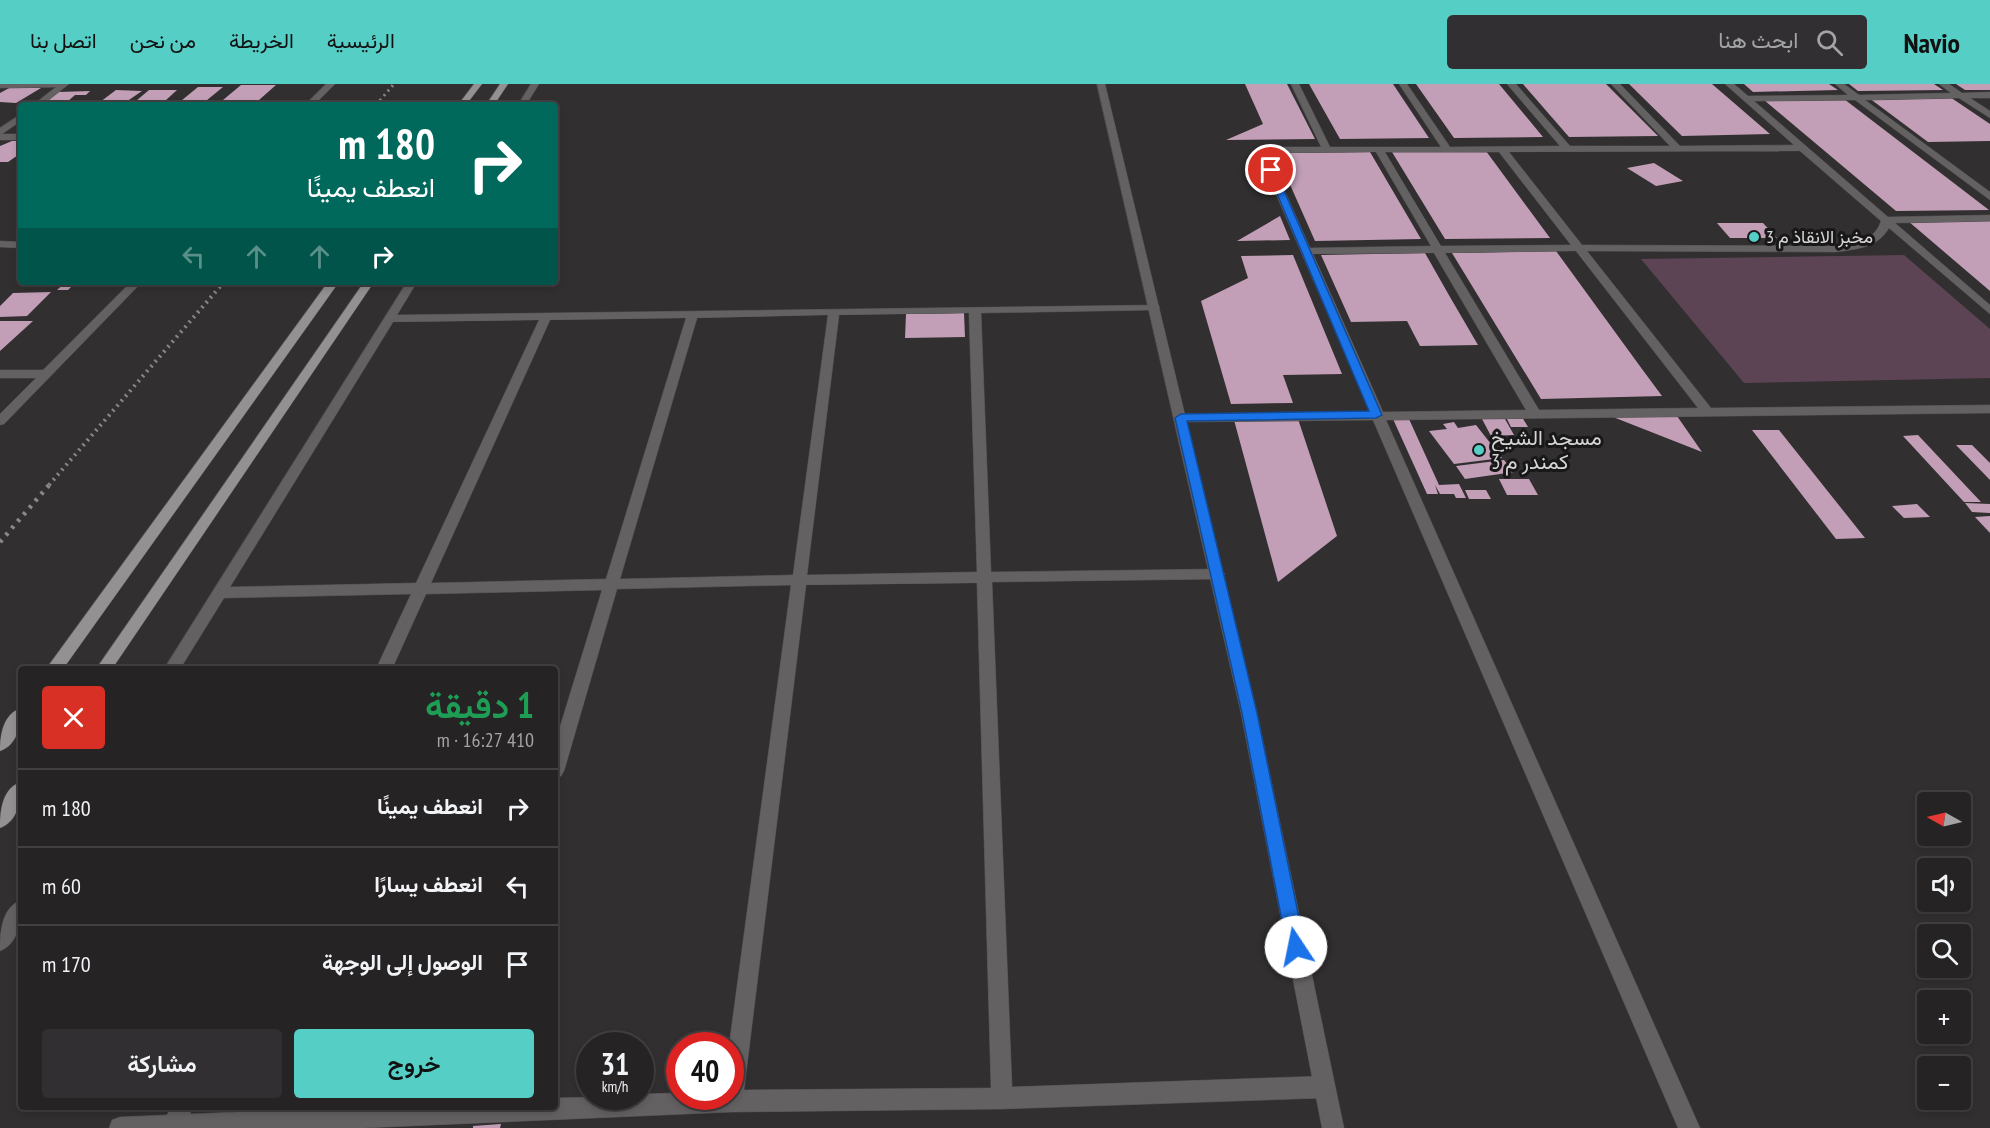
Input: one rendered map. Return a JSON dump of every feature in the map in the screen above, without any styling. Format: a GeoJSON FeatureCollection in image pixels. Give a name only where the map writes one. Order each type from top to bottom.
{"type":"FeatureCollection","features":[{"type":"Feature","properties":{"kind":"main road"},"geometry":{"type":"LineString","coordinates":[[463,102],[467,92],[478,84]]}},
{"type":"Feature","properties":{"kind":"main road"},"geometry":{"type":"LineString","coordinates":[[492,102],[504,84]]}},
{"type":"Feature","properties":{"kind":"main road"},"geometry":{"type":"LineString","coordinates":[[56,666],[332,285]]}},
{"type":"Feature","properties":{"kind":"main road"},"geometry":{"type":"LineString","coordinates":[[106,666],[367,285]]}},
{"type":"Feature","properties":{"kind":"main road"},"geometry":{"type":"LineString","coordinates":[[0,744],[18,719]]}},
{"type":"Feature","properties":{"kind":"main road"},"geometry":{"type":"LineString","coordinates":[[0,820],[18,793]]}},
{"type":"Feature","properties":{"kind":"street"},"geometry":{"type":"LineString","coordinates":[[0,85],[63,84]]}},
{"type":"Feature","properties":{"kind":"street"},"geometry":{"type":"LineString","coordinates":[[41,102],[63,84]]}},
{"type":"Feature","properties":{"kind":"street"},"geometry":{"type":"LineString","coordinates":[[312,102],[331,84]]}},
{"type":"Feature","properties":{"kind":"street"},"geometry":{"type":"LineString","coordinates":[[524,102],[535,84]]}},
{"type":"Feature","properties":{"kind":"street"},"geometry":{"type":"LineString","coordinates":[[1101,84],[1249,713],[1333,1128]]}},
{"type":"Feature","properties":{"kind":"street"},"geometry":{"type":"LineString","coordinates":[[1295,84],[1327,150]]}},
{"type":"Feature","properties":{"kind":"street"},"geometry":{"type":"LineString","coordinates":[[1403,84],[1447,149]]}},
{"type":"Feature","properties":{"kind":"street"},"geometry":{"type":"LineString","coordinates":[[1511,84],[1567,148]]}},
{"type":"Feature","properties":{"kind":"street"},"geometry":{"type":"LineString","coordinates":[[1615,84],[1677,148]]}},
{"type":"Feature","properties":{"kind":"street"},"geometry":{"type":"LineString","coordinates":[[1729,84],[1990,311]]}},
{"type":"Feature","properties":{"kind":"street"},"geometry":{"type":"LineString","coordinates":[[1839,84],[1990,196]]}},
{"type":"Feature","properties":{"kind":"street"},"geometry":{"type":"LineString","coordinates":[[1943,84],[1990,115]]}},
{"type":"Feature","properties":{"kind":"street"},"geometry":{"type":"LineString","coordinates":[[1746,99],[1990,94]]}},
{"type":"Feature","properties":{"kind":"street"},"geometry":{"type":"LineString","coordinates":[[0,132],[18,119]]}},
{"type":"Feature","properties":{"kind":"street"},"geometry":{"type":"LineString","coordinates":[[0,137],[18,137]]}},
{"type":"Feature","properties":{"kind":"street"},"geometry":{"type":"LineString","coordinates":[[1501,148],[1707,412]]}},
{"type":"Feature","properties":{"kind":"street"},"geometry":{"type":"LineString","coordinates":[[1689,1128],[1262,150],[1803,148]]}},
{"type":"Feature","properties":{"kind":"street"},"geometry":{"type":"LineString","coordinates":[[1379,150],[1534,413]]}},
{"type":"Feature","properties":{"kind":"street"},"geometry":{"type":"LineString","coordinates":[[1886,220],[1990,218]]}},
{"type":"Feature","properties":{"kind":"street"},"geometry":{"type":"LineString","coordinates":[[1306,251],[1580,248],[1836,249],[1856,246],[1877,239],[1884,233],[1886,220]]}},
{"type":"Feature","properties":{"kind":"street"},"geometry":{"type":"LineString","coordinates":[[0,244],[18,244]]}},
{"type":"Feature","properties":{"kind":"street"},"geometry":{"type":"LineString","coordinates":[[0,422],[134,285]]}},
{"type":"Feature","properties":{"kind":"street"},"geometry":{"type":"LineString","coordinates":[[174,666],[410,285]]}},
{"type":"Feature","properties":{"kind":"street"},"geometry":{"type":"LineString","coordinates":[[388,320],[693,313],[1154,307]]}},
{"type":"Feature","properties":{"kind":"street"},"geometry":{"type":"LineString","coordinates":[[975,310],[1002,1098]]}},
{"type":"Feature","properties":{"kind":"street"},"geometry":{"type":"LineString","coordinates":[[741,1032],[834,311]]}},
{"type":"Feature","properties":{"kind":"street"},"geometry":{"type":"LineString","coordinates":[[558,761],[693,313]]}},
{"type":"Feature","properties":{"kind":"street"},"geometry":{"type":"LineString","coordinates":[[385,666],[546,317]]}},
{"type":"Feature","properties":{"kind":"street"},"geometry":{"type":"LineString","coordinates":[[0,374],[45,374]]}},
{"type":"Feature","properties":{"kind":"street"},"geometry":{"type":"LineString","coordinates":[[1181,418],[1990,409]]}},
{"type":"Feature","properties":{"kind":"street"},"geometry":{"type":"LineString","coordinates":[[219,593],[799,580],[1218,574]]}},
{"type":"Feature","properties":{"kind":"street"},"geometry":{"type":"LineString","coordinates":[[0,942],[18,914]]}},
{"type":"Feature","properties":{"kind":"street"},"geometry":{"type":"LineString","coordinates":[[744,1101],[1002,1098],[1324,1087]]}},
{"type":"Feature","properties":{"kind":"street"},"geometry":{"type":"LineString","coordinates":[[558,1107],[666,1103]]}},
{"type":"Feature","properties":{"kind":"street"},"geometry":{"type":"LineString","coordinates":[[120,1128],[178,1116],[373,1123],[450,1110]]}},
{"type":"Feature","properties":{"kind":"shaded area"},"geometry":{"type":"Polygon","coordinates":[[[1904,255],[1990,329],[1990,378],[1744,383],[1641,259],[1904,255]]]}},
{"type":"Feature","properties":{"kind":"building"},"geometry":{"type":"Polygon","coordinates":[[[1245,84],[1287,84],[1315,139],[1226,140],[1263,124],[1245,84]]]}},
{"type":"Feature","properties":{"kind":"building"},"geometry":{"type":"Polygon","coordinates":[[[1309,84],[1393,84],[1429,138],[1340,139],[1309,84]]]}},
{"type":"Feature","properties":{"kind":"building"},"geometry":{"type":"Polygon","coordinates":[[[1416,84],[1499,84],[1543,137],[1454,138],[1416,84]]]}},
{"type":"Feature","properties":{"kind":"building"},"geometry":{"type":"Polygon","coordinates":[[[1523,84],[1606,84],[1658,136],[1569,137],[1523,84]]]}},
{"type":"Feature","properties":{"kind":"building"},"geometry":{"type":"Polygon","coordinates":[[[1629,84],[1712,84],[1770,134],[1682,136],[1629,84]]]}},
{"type":"Feature","properties":{"kind":"building"},"geometry":{"type":"Polygon","coordinates":[[[1744,84],[1829,84],[1838,90],[1753,92],[1744,84]]]}},
{"type":"Feature","properties":{"kind":"building"},"geometry":{"type":"Polygon","coordinates":[[[1849,84],[1934,84],[1943,90],[1858,91],[1849,84]]]}},
{"type":"Feature","properties":{"kind":"building"},"geometry":{"type":"Polygon","coordinates":[[[1956,84],[1990,84],[1990,90],[1965,90],[1956,84]]]}},
{"type":"Feature","properties":{"kind":"building"},"geometry":{"type":"Polygon","coordinates":[[[241,85],[276,85],[259,100],[223,100],[241,85]]]}},
{"type":"Feature","properties":{"kind":"building"},"geometry":{"type":"Polygon","coordinates":[[[11,87],[41,88],[16,103],[0,102],[0,93],[11,87]]]}},
{"type":"Feature","properties":{"kind":"building"},"geometry":{"type":"Polygon","coordinates":[[[198,87],[223,87],[205,102],[180,102],[198,87]]]}},
{"type":"Feature","properties":{"kind":"building"},"geometry":{"type":"Polygon","coordinates":[[[116,90],[142,91],[126,102],[100,102],[116,90]]]}},
{"type":"Feature","properties":{"kind":"building"},"geometry":{"type":"Polygon","coordinates":[[[149,90],[177,90],[165,101],[136,101],[149,90]]]}},
{"type":"Feature","properties":{"kind":"building"},"geometry":{"type":"Polygon","coordinates":[[[90,91],[86,95],[75,95],[67,102],[45,102],[58,92],[90,91]]]}},
{"type":"Feature","properties":{"kind":"building"},"geometry":{"type":"Polygon","coordinates":[[[1950,97],[1990,124],[1990,141],[1928,142],[1869,98],[1950,97]]]}},
{"type":"Feature","properties":{"kind":"building"},"geometry":{"type":"Polygon","coordinates":[[[1844,99],[1989,210],[1896,211],[1764,100],[1844,99]]]}},
{"type":"Feature","properties":{"kind":"building"},"geometry":{"type":"Polygon","coordinates":[[[18,141],[18,155],[8,162],[0,162],[0,146],[18,141]]]}},
{"type":"Feature","properties":{"kind":"building"},"geometry":{"type":"Polygon","coordinates":[[[1486,151],[1550,238],[1445,239],[1392,152],[1486,151]]]}},
{"type":"Feature","properties":{"kind":"building"},"geometry":{"type":"Polygon","coordinates":[[[1370,152],[1421,239],[1315,241],[1276,153],[1370,152]]]}},
{"type":"Feature","properties":{"kind":"building"},"geometry":{"type":"Polygon","coordinates":[[[1654,163],[1683,181],[1656,186],[1627,168],[1654,163]]]}},
{"type":"Feature","properties":{"kind":"building"},"geometry":{"type":"Polygon","coordinates":[[[1280,216],[1290,240],[1237,241],[1280,216]]]}},
{"type":"Feature","properties":{"kind":"building"},"geometry":{"type":"Polygon","coordinates":[[[1990,220],[1990,291],[1908,221],[1990,220]]]}},
{"type":"Feature","properties":{"kind":"building"},"geometry":{"type":"Polygon","coordinates":[[[1717,223],[1763,223],[1777,238],[1730,238],[1717,223]]]}},
{"type":"Feature","properties":{"kind":"building"},"geometry":{"type":"Polygon","coordinates":[[[1556,251],[1662,396],[1541,399],[1452,253],[1556,251]]]}},
{"type":"Feature","properties":{"kind":"building"},"geometry":{"type":"Polygon","coordinates":[[[1425,253],[1478,345],[1420,346],[1407,321],[1351,322],[1321,255],[1425,253]]]}},
{"type":"Feature","properties":{"kind":"building"},"geometry":{"type":"Polygon","coordinates":[[[1293,255],[1342,374],[1283,375],[1293,403],[1231,404],[1201,301],[1248,278],[1241,256],[1293,255]]]}},
{"type":"Feature","properties":{"kind":"building"},"geometry":{"type":"Polygon","coordinates":[[[63,285],[73,285],[68,290],[57,290],[63,285]]]}},
{"type":"Feature","properties":{"kind":"building"},"geometry":{"type":"Polygon","coordinates":[[[51,292],[27,316],[0,317],[0,306],[13,293],[51,292]]]}},
{"type":"Feature","properties":{"kind":"building"},"geometry":{"type":"Polygon","coordinates":[[[964,313],[965,337],[905,338],[906,314],[964,313]]]}},
{"type":"Feature","properties":{"kind":"building"},"geometry":{"type":"Polygon","coordinates":[[[0,321],[33,321],[0,351],[0,321]]]}},
{"type":"Feature","properties":{"kind":"building"},"geometry":{"type":"Polygon","coordinates":[[[1677,416],[1702,452],[1613,417],[1677,416]]]}},
{"type":"Feature","properties":{"kind":"building"},"geometry":{"type":"Polygon","coordinates":[[[1506,417],[1522,417],[1528,427],[1511,427],[1506,417]]]}},
{"type":"Feature","properties":{"kind":"building"},"geometry":{"type":"Polygon","coordinates":[[[1298,419],[1337,536],[1278,582],[1234,420],[1298,419]]]}},
{"type":"Feature","properties":{"kind":"building"},"geometry":{"type":"Polygon","coordinates":[[[1393,419],[1409,419],[1439,485],[1459,484],[1466,498],[1456,498],[1454,494],[1440,494],[1435,485],[1438,494],[1427,494],[1393,419]]]}},
{"type":"Feature","properties":{"kind":"building"},"geometry":{"type":"Polygon","coordinates":[[[1482,419],[1505,419],[1514,435],[1491,436],[1482,419]]]}},
{"type":"Feature","properties":{"kind":"building"},"geometry":{"type":"Polygon","coordinates":[[[1454,422],[1458,428],[1476,425],[1502,458],[1454,464],[1429,431],[1447,429],[1443,424],[1454,422]]]}},
{"type":"Feature","properties":{"kind":"building"},"geometry":{"type":"Polygon","coordinates":[[[1752,430],[1779,430],[1865,538],[1836,539],[1752,430]]]}},
{"type":"Feature","properties":{"kind":"building"},"geometry":{"type":"Polygon","coordinates":[[[1918,435],[1981,502],[1964,502],[1903,436],[1918,435]]]}},
{"type":"Feature","properties":{"kind":"building"},"geometry":{"type":"Polygon","coordinates":[[[1956,445],[1972,445],[1990,463],[1990,480],[1956,445]]]}},
{"type":"Feature","properties":{"kind":"building"},"geometry":{"type":"Polygon","coordinates":[[[1504,460],[1514,472],[1465,479],[1456,466],[1504,460]]]}},
{"type":"Feature","properties":{"kind":"building"},"geometry":{"type":"Polygon","coordinates":[[[1499,479],[1529,479],[1538,495],[1507,495],[1499,479]]]}},
{"type":"Feature","properties":{"kind":"building"},"geometry":{"type":"Polygon","coordinates":[[[1465,490],[1486,490],[1491,499],[1469,499],[1465,490]]]}},
{"type":"Feature","properties":{"kind":"building"},"geometry":{"type":"Polygon","coordinates":[[[1965,503],[1990,504],[1990,513],[1972,512],[1965,503]]]}},
{"type":"Feature","properties":{"kind":"building"},"geometry":{"type":"Polygon","coordinates":[[[1917,504],[1930,517],[1904,518],[1892,506],[1917,504]]]}},
{"type":"Feature","properties":{"kind":"building"},"geometry":{"type":"Polygon","coordinates":[[[1990,516],[1990,533],[1975,517],[1990,516]]]}},
{"type":"Feature","properties":{"kind":"building"},"geometry":{"type":"Polygon","coordinates":[[[501,1124],[500,1128],[473,1128],[473,1126],[501,1124]]]}},
{"type":"Feature","properties":{"kind":"railway"},"geometry":{"type":"LineString","coordinates":[[379,102],[394,84]]}},
{"type":"Feature","properties":{"kind":"railway"},"geometry":{"type":"LineString","coordinates":[[49,485],[221,285]]}},
{"type":"Feature","properties":{"kind":"railway"},"geometry":{"type":"LineString","coordinates":[[0,542],[50,484]]}},
{"type":"Feature","properties":{"kind":"place","name":"مخبز الانقاذ م 3"},"geometry":{"type":"Point","coordinates":[1754,237]}},
{"type":"Feature","properties":{"kind":"place","name":"مسجد الشيخ كمندر م 3"},"geometry":{"type":"Point","coordinates":[1479,450]}},
{"type":"Feature","properties":{"kind":"route"},"geometry":{"type":"LineString","coordinates":[[1271,170],[1376,415],[1181,418],[1249,713],[1296,947]]}}]}
